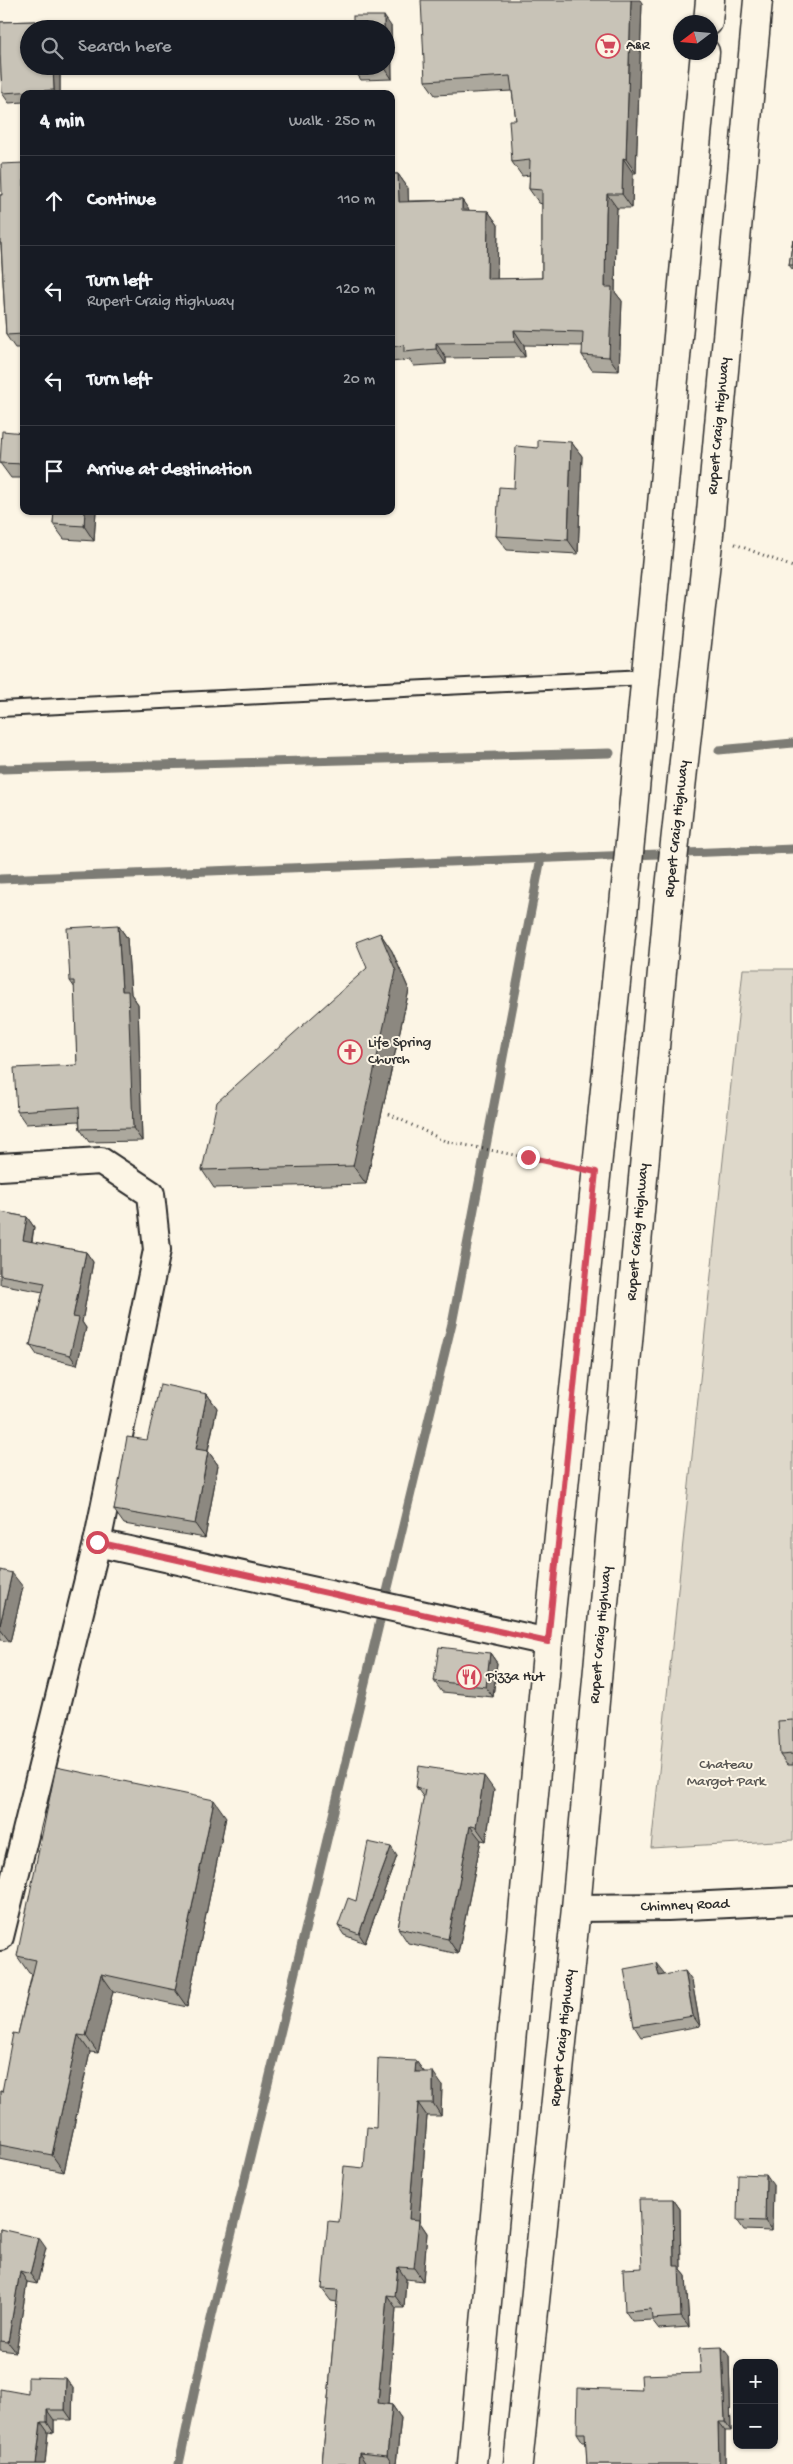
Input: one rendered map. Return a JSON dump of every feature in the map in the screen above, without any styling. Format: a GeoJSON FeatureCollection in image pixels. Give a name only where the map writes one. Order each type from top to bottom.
{"type":"FeatureCollection","features":[{"type":"Feature","properties":{"kind":"main road"},"geometry":{"type":"LineString","coordinates":[[709,15],[710,0]]}},
{"type":"Feature","properties":{"kind":"main road","name":"Rupert Craig Highway"},"geometry":{"type":"LineString","coordinates":[[518,2464],[576,1908],[668,906],[709,534],[758,0]]}},
{"type":"Feature","properties":{"kind":"main road"},"geometry":{"type":"LineString","coordinates":[[472,2464],[548,1642],[624,905],[704,60]]}},
{"type":"Feature","properties":{"kind":"street"},"geometry":{"type":"LineString","coordinates":[[0,1167],[101,1161],[151,1194],[156,1250],[97,1542],[0,1936]]}},
{"type":"Feature","properties":{"kind":"street"},"geometry":{"type":"LineString","coordinates":[[97,1542],[345,1596],[419,1615],[548,1642]]}},
{"type":"Feature","properties":{"kind":"street","name":"Chimney Road"},"geometry":{"type":"LineString","coordinates":[[576,1908],[668,1908],[793,1901]]}},
{"type":"Feature","properties":{"kind":"lane"},"geometry":{"type":"LineString","coordinates":[[0,709],[646,677]]}},
{"type":"Feature","properties":{"kind":"path"},"geometry":{"type":"LineString","coordinates":[[709,534],[793,567]]}},
{"type":"Feature","properties":{"kind":"path"},"geometry":{"type":"LineString","coordinates":[[389,1114],[445,1141],[596,1172]]}},
{"type":"Feature","properties":{"kind":"green space","name":"Chateau Margot Park"},"geometry":{"type":"Polygon","coordinates":[[[743,969],[793,969],[793,1840],[651,1848],[743,969]]]}},
{"type":"Feature","properties":{"kind":"building"},"geometry":{"type":"Polygon","coordinates":[[[421,0],[631,0],[626,159],[623,158],[622,194],[607,194],[605,287],[612,287],[609,357],[582,355],[583,332],[514,330],[515,342],[436,343],[436,349],[404,352],[404,345],[395,346],[395,174],[398,174],[399,202],[462,200],[462,210],[488,211],[487,279],[542,278],[542,190],[529,189],[530,160],[512,162],[509,120],[516,120],[510,76],[425,81],[421,0]]]}},
{"type":"Feature","properties":{"kind":"building"},"geometry":{"type":"Polygon","coordinates":[[[353,16],[384,16],[384,20],[353,20],[353,16]]]}},
{"type":"Feature","properties":{"kind":"building"},"geometry":{"type":"Polygon","coordinates":[[[20,21],[20,75],[53,75],[54,90],[20,90],[20,92],[2,93],[0,22],[20,21]]]}},
{"type":"Feature","properties":{"kind":"building"},"geometry":{"type":"Polygon","coordinates":[[[20,163],[20,334],[6,335],[0,243],[1,164],[20,163]]]}},
{"type":"Feature","properties":{"kind":"building"},"geometry":{"type":"Polygon","coordinates":[[[793,239],[793,265],[789,265],[793,239]]]}},
{"type":"Feature","properties":{"kind":"building"},"geometry":{"type":"Polygon","coordinates":[[[2,431],[20,433],[20,464],[0,463],[2,431]]]}},
{"type":"Feature","properties":{"kind":"building"},"geometry":{"type":"Polygon","coordinates":[[[538,440],[571,442],[568,540],[496,536],[499,487],[514,488],[516,446],[538,448],[538,440]]]}},
{"type":"Feature","properties":{"kind":"building"},"geometry":{"type":"Polygon","coordinates":[[[54,515],[85,515],[84,526],[53,524],[54,515]]]}},
{"type":"Feature","properties":{"kind":"building"},"geometry":{"type":"Polygon","coordinates":[[[118,925],[122,991],[128,991],[133,1128],[80,1129],[79,1107],[17,1111],[14,1068],[77,1065],[74,981],[70,981],[67,928],[118,925]]]}},
{"type":"Feature","properties":{"kind":"building","name":"Life Spring Church"},"geometry":{"type":"Polygon","coordinates":[[[380,933],[396,971],[353,1166],[202,1170],[217,1102],[367,968],[356,942],[380,933]]]}},
{"type":"Feature","properties":{"kind":"building"},"geometry":{"type":"Polygon","coordinates":[[[0,1212],[27,1217],[23,1240],[86,1252],[73,1317],[79,1318],[70,1355],[30,1345],[45,1283],[0,1275],[0,1212]]]}},
{"type":"Feature","properties":{"kind":"building"},"geometry":{"type":"Polygon","coordinates":[[[160,1384],[207,1394],[196,1449],[208,1451],[195,1524],[114,1510],[127,1437],[147,1440],[160,1384]]]}},
{"type":"Feature","properties":{"kind":"building"},"geometry":{"type":"Polygon","coordinates":[[[0,1570],[12,1573],[0,1625],[0,1570]]]}},
{"type":"Feature","properties":{"kind":"building","name":"Pizza Hut"},"geometry":{"type":"Polygon","coordinates":[[[439,1647],[490,1653],[486,1687],[434,1681],[439,1647]]]}},
{"type":"Feature","properties":{"kind":"building"},"geometry":{"type":"Polygon","coordinates":[[[793,1720],[793,1754],[780,1755],[778,1721],[793,1720]]]}},
{"type":"Feature","properties":{"kind":"building"},"geometry":{"type":"Polygon","coordinates":[[[419,1766],[484,1776],[476,1827],[470,1826],[448,1939],[398,1928],[425,1790],[416,1787],[419,1766]]]}},
{"type":"Feature","properties":{"kind":"building"},"geometry":{"type":"Polygon","coordinates":[[[56,1767],[214,1800],[175,1990],[101,1974],[86,2036],[78,2035],[52,2155],[0,2145],[0,2091],[2,2092],[13,2033],[18,2034],[36,1960],[17,1956],[56,1767]]]}},
{"type":"Feature","properties":{"kind":"building"},"geometry":{"type":"Polygon","coordinates":[[[368,1842],[391,1847],[359,1934],[338,1926],[348,1898],[356,1901],[368,1842]]]}},
{"type":"Feature","properties":{"kind":"building"},"geometry":{"type":"Polygon","coordinates":[[[656,1963],[659,1976],[685,1971],[693,2016],[634,2026],[624,1969],[656,1963]]]}},
{"type":"Feature","properties":{"kind":"building"},"geometry":{"type":"Polygon","coordinates":[[[378,2059],[416,2061],[415,2072],[433,2072],[433,2103],[418,2103],[409,2219],[419,2220],[414,2268],[398,2267],[395,2296],[387,2295],[378,2403],[392,2405],[387,2456],[359,2453],[358,2464],[322,2464],[338,2290],[322,2289],[328,2221],[339,2222],[344,2166],[364,2168],[367,2127],[376,2128],[378,2059]]]}},
{"type":"Feature","properties":{"kind":"building"},"geometry":{"type":"Polygon","coordinates":[[[738,2174],[766,2175],[765,2221],[737,2220],[738,2174]]]}},
{"type":"Feature","properties":{"kind":"building"},"geometry":{"type":"Polygon","coordinates":[[[639,2199],[673,2199],[674,2266],[679,2266],[681,2317],[652,2319],[651,2309],[625,2311],[623,2269],[642,2268],[639,2199]]]}},
{"type":"Feature","properties":{"kind":"building"},"geometry":{"type":"Polygon","coordinates":[[[0,2229],[39,2238],[30,2274],[20,2271],[8,2342],[0,2341],[0,2229]]]}},
{"type":"Feature","properties":{"kind":"building"},"geometry":{"type":"Polygon","coordinates":[[[722,2347],[725,2422],[718,2422],[719,2464],[587,2464],[585,2433],[577,2433],[578,2388],[642,2390],[641,2375],[701,2373],[699,2348],[722,2347]]]}},
{"type":"Feature","properties":{"kind":"building"},"geometry":{"type":"Polygon","coordinates":[[[28,2377],[66,2378],[65,2410],[47,2410],[47,2422],[41,2422],[36,2464],[0,2464],[0,2389],[28,2394],[28,2377]]]}},
{"type":"Feature","properties":{"kind":"waterway"},"geometry":{"type":"LineString","coordinates":[[719,750],[793,743]]}},
{"type":"Feature","properties":{"kind":"waterway"},"geometry":{"type":"LineString","coordinates":[[0,769],[610,753]]}},
{"type":"Feature","properties":{"kind":"waterway"},"geometry":{"type":"LineString","coordinates":[[0,879],[793,849]]}},
{"type":"Feature","properties":{"kind":"waterway"},"geometry":{"type":"LineString","coordinates":[[179,2464],[203,2352],[453,1319],[541,858]]}},
{"type":"Feature","properties":{"kind":"place","name":"A&R"},"geometry":{"type":"Point","coordinates":[608,46]}},
{"type":"Feature","properties":{"kind":"place","name":"Life Spring Church"},"geometry":{"type":"Point","coordinates":[350,1052]}},
{"type":"Feature","properties":{"kind":"place","name":"Pizza Hut"},"geometry":{"type":"Point","coordinates":[469,1677]}},
{"type":"Feature","properties":{"kind":"route"},"geometry":{"type":"LineString","coordinates":[[97,1542],[345,1596],[419,1615],[548,1642],[596,1172],[528,1157]]}}]}
